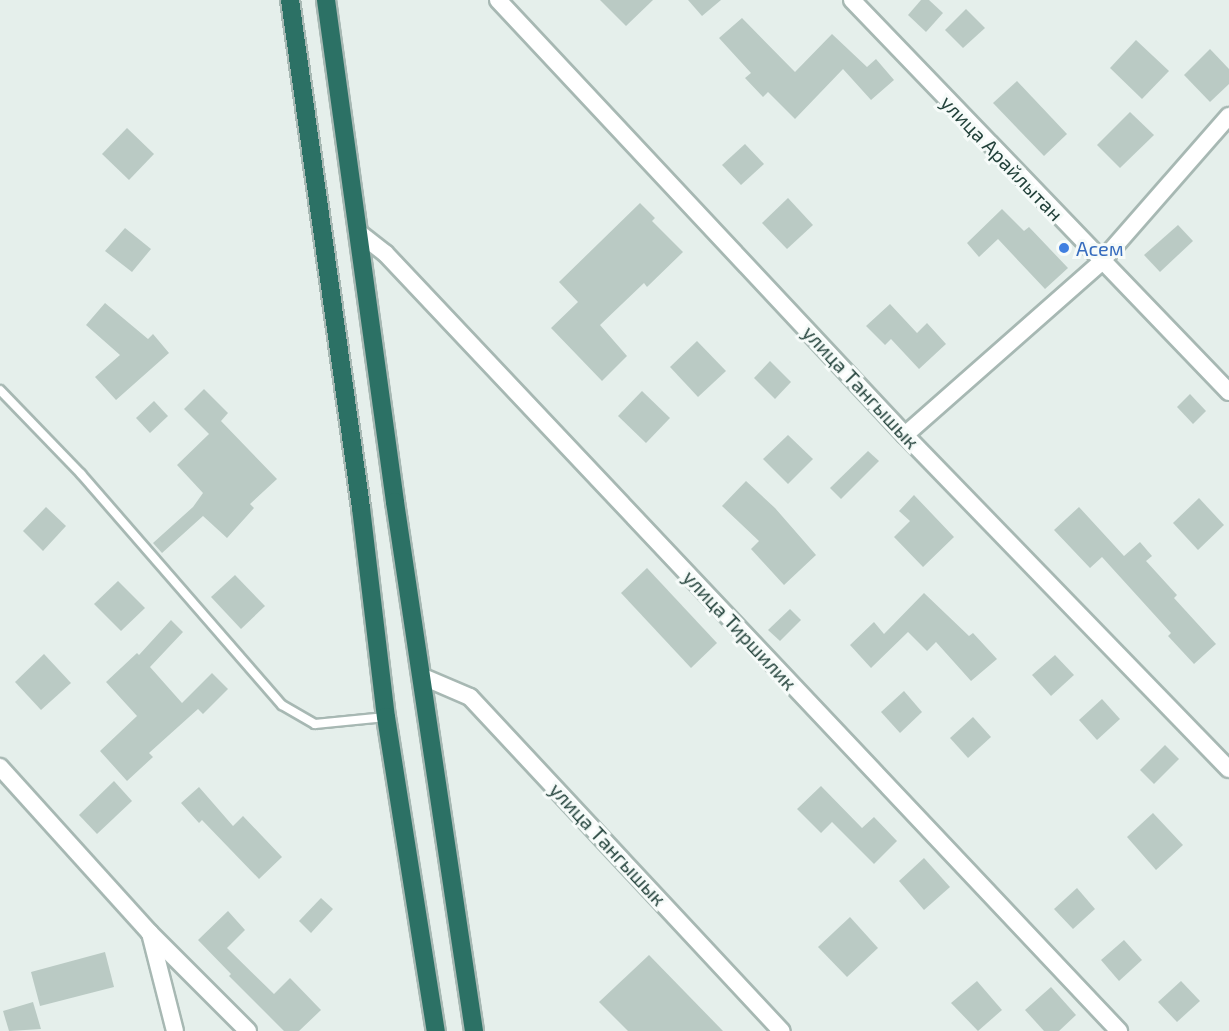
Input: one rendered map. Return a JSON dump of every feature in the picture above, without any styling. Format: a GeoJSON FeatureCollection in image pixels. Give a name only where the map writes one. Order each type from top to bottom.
{"type":"FeatureCollection","features":[{"type":"Feature","properties":{"kind":"highway"},"geometry":{"type":"LineString","coordinates":[[290,0],[362,508],[386,717],[436,1031]]}},
{"type":"Feature","properties":{"kind":"highway"},"geometry":{"type":"LineString","coordinates":[[326,0],[394,502],[474,1031]]}},
{"type":"Feature","properties":{"kind":"street","name":"улица Тангышык"},"geometry":{"type":"LineString","coordinates":[[498,0],[905,435],[1229,769]]}},
{"type":"Feature","properties":{"kind":"street","name":"улица Арайлытан"},"geometry":{"type":"LineString","coordinates":[[852,0],[1101,262],[1229,392]]}},
{"type":"Feature","properties":{"kind":"street"},"geometry":{"type":"LineString","coordinates":[[905,435],[1101,262],[1229,116]]}},
{"type":"Feature","properties":{"kind":"street","name":"улица Тиршилик"},"geometry":{"type":"LineString","coordinates":[[358,232],[385,253],[1119,1031]]}},
{"type":"Feature","properties":{"kind":"street","name":"улица Тангышык"},"geometry":{"type":"LineString","coordinates":[[421,676],[470,696],[782,1031]]}},
{"type":"Feature","properties":{"kind":"street"},"geometry":{"type":"LineString","coordinates":[[0,767],[149,932],[248,1031]]}},
{"type":"Feature","properties":{"kind":"street"},"geometry":{"type":"LineString","coordinates":[[149,932],[175,1031]]}},
{"type":"Feature","properties":{"kind":"lane"},"geometry":{"type":"LineString","coordinates":[[0,390],[81,474],[282,705],[315,724],[386,717]]}},
{"type":"Feature","properties":{"kind":"building"},"geometry":{"type":"Polygon","coordinates":[[[600,0],[653,0],[626,26],[600,0]]]}},
{"type":"Feature","properties":{"kind":"building"},"geometry":{"type":"Polygon","coordinates":[[[688,0],[721,0],[702,16],[688,0]]]}},
{"type":"Feature","properties":{"kind":"building"},"geometry":{"type":"Polygon","coordinates":[[[921,0],[929,0],[943,13],[926,32],[908,15],[921,0]]]}},
{"type":"Feature","properties":{"kind":"building"},"geometry":{"type":"Polygon","coordinates":[[[966,9],[985,28],[963,48],[945,30],[966,9]]]}},
{"type":"Feature","properties":{"kind":"building"},"geometry":{"type":"Polygon","coordinates":[[[742,18],[795,72],[832,34],[867,67],[876,59],[894,80],[871,100],[843,69],[795,119],[768,92],[763,97],[745,78],[751,73],[719,38],[742,18]]]}},
{"type":"Feature","properties":{"kind":"building"},"geometry":{"type":"Polygon","coordinates":[[[1136,40],[1169,71],[1142,99],[1110,68],[1136,40]]]}},
{"type":"Feature","properties":{"kind":"building"},"geometry":{"type":"Polygon","coordinates":[[[1210,49],[1229,69],[1229,84],[1210,102],[1184,75],[1210,49]]]}},
{"type":"Feature","properties":{"kind":"building"},"geometry":{"type":"Polygon","coordinates":[[[1017,81],[1067,134],[1044,156],[993,103],[1017,81]]]}},
{"type":"Feature","properties":{"kind":"building"},"geometry":{"type":"Polygon","coordinates":[[[1130,112],[1154,135],[1120,168],[1097,145],[1130,112]]]}},
{"type":"Feature","properties":{"kind":"building"},"geometry":{"type":"Polygon","coordinates":[[[127,128],[154,154],[129,180],[102,154],[127,128]]]}},
{"type":"Feature","properties":{"kind":"building"},"geometry":{"type":"Polygon","coordinates":[[[745,144],[764,164],[741,185],[722,165],[745,144]]]}},
{"type":"Feature","properties":{"kind":"building"},"geometry":{"type":"Polygon","coordinates":[[[788,198],[813,225],[787,249],[762,223],[788,198]]]}},
{"type":"Feature","properties":{"kind":"building"},"geometry":{"type":"Polygon","coordinates":[[[640,203],[655,218],[652,221],[683,252],[647,287],[644,283],[600,325],[627,356],[602,381],[551,328],[578,302],[559,282],[640,203]]]}},
{"type":"Feature","properties":{"kind":"building"},"geometry":{"type":"Polygon","coordinates":[[[1002,209],[1024,231],[1029,227],[1068,268],[1045,289],[998,239],[979,257],[967,243],[1002,209]]]}},
{"type":"Feature","properties":{"kind":"building"},"geometry":{"type":"Polygon","coordinates":[[[1178,225],[1193,241],[1160,272],[1144,255],[1178,225]]]}},
{"type":"Feature","properties":{"kind":"building"},"geometry":{"type":"Polygon","coordinates":[[[125,228],[151,249],[132,272],[105,251],[125,228]]]}},
{"type":"Feature","properties":{"kind":"building"},"geometry":{"type":"Polygon","coordinates":[[[105,303],[148,339],[153,334],[169,353],[116,400],[95,377],[120,355],[86,325],[105,303]]]}},
{"type":"Feature","properties":{"kind":"building"},"geometry":{"type":"Polygon","coordinates":[[[890,304],[917,333],[927,323],[946,344],[919,369],[891,339],[885,345],[866,326],[890,304]]]}},
{"type":"Feature","properties":{"kind":"building"},"geometry":{"type":"Polygon","coordinates":[[[697,341],[726,371],[698,397],[670,367],[697,341]]]}},
{"type":"Feature","properties":{"kind":"building"},"geometry":{"type":"Polygon","coordinates":[[[770,361],[791,382],[775,399],[754,378],[770,361]]]}},
{"type":"Feature","properties":{"kind":"building"},"geometry":{"type":"Polygon","coordinates":[[[204,389],[228,413],[221,421],[277,479],[250,504],[254,508],[227,538],[203,516],[162,553],[153,543],[193,507],[203,493],[177,465],[209,434],[184,409],[204,389]]]}},
{"type":"Feature","properties":{"kind":"building"},"geometry":{"type":"Polygon","coordinates":[[[642,391],[670,418],[646,443],[618,416],[642,391]]]}},
{"type":"Feature","properties":{"kind":"building"},"geometry":{"type":"Polygon","coordinates":[[[1190,394],[1206,411],[1193,424],[1177,407],[1190,394]]]}},
{"type":"Feature","properties":{"kind":"building"},"geometry":{"type":"Polygon","coordinates":[[[154,401],[168,416],[150,433],[136,418],[154,401]]]}},
{"type":"Feature","properties":{"kind":"building"},"geometry":{"type":"Polygon","coordinates":[[[788,435],[813,459],[788,484],[763,459],[788,435]]]}},
{"type":"Feature","properties":{"kind":"building"},"geometry":{"type":"Polygon","coordinates":[[[868,451],[879,461],[841,499],[830,488],[868,451]]]}},
{"type":"Feature","properties":{"kind":"building"},"geometry":{"type":"Polygon","coordinates":[[[746,481],[775,508],[816,555],[784,585],[751,549],[759,541],[722,506],[746,481]]]}},
{"type":"Feature","properties":{"kind":"building"},"geometry":{"type":"Polygon","coordinates":[[[914,495],[954,537],[923,567],[894,537],[910,521],[899,511],[914,495]]]}},
{"type":"Feature","properties":{"kind":"building"},"geometry":{"type":"Polygon","coordinates":[[[1199,498],[1224,525],[1198,550],[1173,523],[1199,498]]]}},
{"type":"Feature","properties":{"kind":"building"},"geometry":{"type":"Polygon","coordinates":[[[46,507],[66,526],[43,551],[23,531],[46,507]]]}},
{"type":"Feature","properties":{"kind":"building"},"geometry":{"type":"Polygon","coordinates":[[[1079,507],[1124,556],[1140,542],[1152,556],[1146,561],[1177,595],[1174,598],[1216,644],[1194,664],[1168,636],[1171,633],[1102,557],[1090,568],[1054,530],[1079,507]]]}},
{"type":"Feature","properties":{"kind":"building"},"geometry":{"type":"Polygon","coordinates":[[[647,568],[717,643],[691,668],[621,593],[647,568]]]}},
{"type":"Feature","properties":{"kind":"building"},"geometry":{"type":"Polygon","coordinates":[[[235,575],[265,606],[241,629],[211,597],[235,575]]]}},
{"type":"Feature","properties":{"kind":"building"},"geometry":{"type":"Polygon","coordinates":[[[118,581],[145,608],[121,631],[94,604],[118,581]]]}},
{"type":"Feature","properties":{"kind":"building"},"geometry":{"type":"Polygon","coordinates":[[[924,593],[969,636],[973,633],[997,659],[971,681],[936,642],[927,651],[908,632],[871,668],[850,645],[874,622],[884,634],[924,593]]]}},
{"type":"Feature","properties":{"kind":"building"},"geometry":{"type":"Polygon","coordinates":[[[790,609],[801,620],[780,641],[768,630],[790,609]]]}},
{"type":"Feature","properties":{"kind":"building"},"geometry":{"type":"Polygon","coordinates":[[[171,620],[183,632],[150,667],[182,703],[212,673],[228,689],[203,714],[198,709],[149,753],[153,757],[127,781],[100,751],[137,716],[106,682],[137,653],[139,655],[171,620]]]}},
{"type":"Feature","properties":{"kind":"building"},"geometry":{"type":"Polygon","coordinates":[[[44,654],[71,683],[41,710],[15,682],[44,654]]]}},
{"type":"Feature","properties":{"kind":"building"},"geometry":{"type":"Polygon","coordinates":[[[1055,655],[1074,675],[1051,696],[1032,675],[1055,655]]]}},
{"type":"Feature","properties":{"kind":"building"},"geometry":{"type":"Polygon","coordinates":[[[904,691],[922,712],[900,733],[881,712],[904,691]]]}},
{"type":"Feature","properties":{"kind":"building"},"geometry":{"type":"Polygon","coordinates":[[[1102,699],[1120,719],[1097,740],[1079,720],[1102,699]]]}},
{"type":"Feature","properties":{"kind":"building"},"geometry":{"type":"Polygon","coordinates":[[[973,717],[991,737],[968,758],[950,738],[973,717]]]}},
{"type":"Feature","properties":{"kind":"building"},"geometry":{"type":"Polygon","coordinates":[[[1165,745],[1179,759],[1154,784],[1140,770],[1165,745]]]}},
{"type":"Feature","properties":{"kind":"building"},"geometry":{"type":"Polygon","coordinates":[[[114,781],[132,801],[97,834],[79,815],[114,781]]]}},
{"type":"Feature","properties":{"kind":"building"},"geometry":{"type":"Polygon","coordinates":[[[821,786],[862,828],[874,817],[897,841],[874,864],[832,822],[821,833],[797,809],[821,786]]]}},
{"type":"Feature","properties":{"kind":"building"},"geometry":{"type":"Polygon","coordinates":[[[199,787],[233,826],[243,816],[282,857],[259,879],[202,820],[199,823],[181,803],[199,787]]]}},
{"type":"Feature","properties":{"kind":"building"},"geometry":{"type":"Polygon","coordinates":[[[1153,813],[1183,845],[1156,870],[1127,837],[1153,813]]]}},
{"type":"Feature","properties":{"kind":"building"},"geometry":{"type":"Polygon","coordinates":[[[924,858],[950,887],[924,910],[899,881],[924,858]]]}},
{"type":"Feature","properties":{"kind":"building"},"geometry":{"type":"Polygon","coordinates":[[[1077,888],[1095,909],[1073,929],[1054,909],[1077,888]]]}},
{"type":"Feature","properties":{"kind":"building"},"geometry":{"type":"Polygon","coordinates":[[[321,898],[333,909],[311,933],[299,921],[321,898]]]}},
{"type":"Feature","properties":{"kind":"building"},"geometry":{"type":"Polygon","coordinates":[[[228,911],[245,930],[227,948],[274,994],[290,978],[321,1010],[299,1031],[284,1031],[229,976],[231,974],[198,940],[228,911]]]}},
{"type":"Feature","properties":{"kind":"building"},"geometry":{"type":"Polygon","coordinates":[[[850,917],[878,948],[847,977],[818,947],[850,917]]]}},
{"type":"Feature","properties":{"kind":"building"},"geometry":{"type":"Polygon","coordinates":[[[1124,940],[1142,960],[1119,981],[1101,960],[1124,940]]]}},
{"type":"Feature","properties":{"kind":"building"},"geometry":{"type":"Polygon","coordinates":[[[105,952],[114,987],[40,1006],[31,972],[105,952]]]}},
{"type":"Feature","properties":{"kind":"building"},"geometry":{"type":"Polygon","coordinates":[[[649,955],[723,1031],[628,1031],[599,1002],[649,955]]]}},
{"type":"Feature","properties":{"kind":"building"},"geometry":{"type":"Polygon","coordinates":[[[977,981],[1002,1010],[978,1031],[951,1003],[977,981]]]}},
{"type":"Feature","properties":{"kind":"building"},"geometry":{"type":"Polygon","coordinates":[[[1181,981],[1200,1001],[1177,1022],[1158,1002],[1181,981]]]}},
{"type":"Feature","properties":{"kind":"building"},"geometry":{"type":"Polygon","coordinates":[[[1051,987],[1076,1015],[1059,1031],[1044,1031],[1025,1010],[1051,987]]]}},
{"type":"Feature","properties":{"kind":"building"},"geometry":{"type":"Polygon","coordinates":[[[33,1002],[41,1029],[9,1031],[3,1011],[33,1002]]]}},
{"type":"Feature","properties":{"kind":"place","name":"Асем"},"geometry":{"type":"Point","coordinates":[1064,248]}}]}
